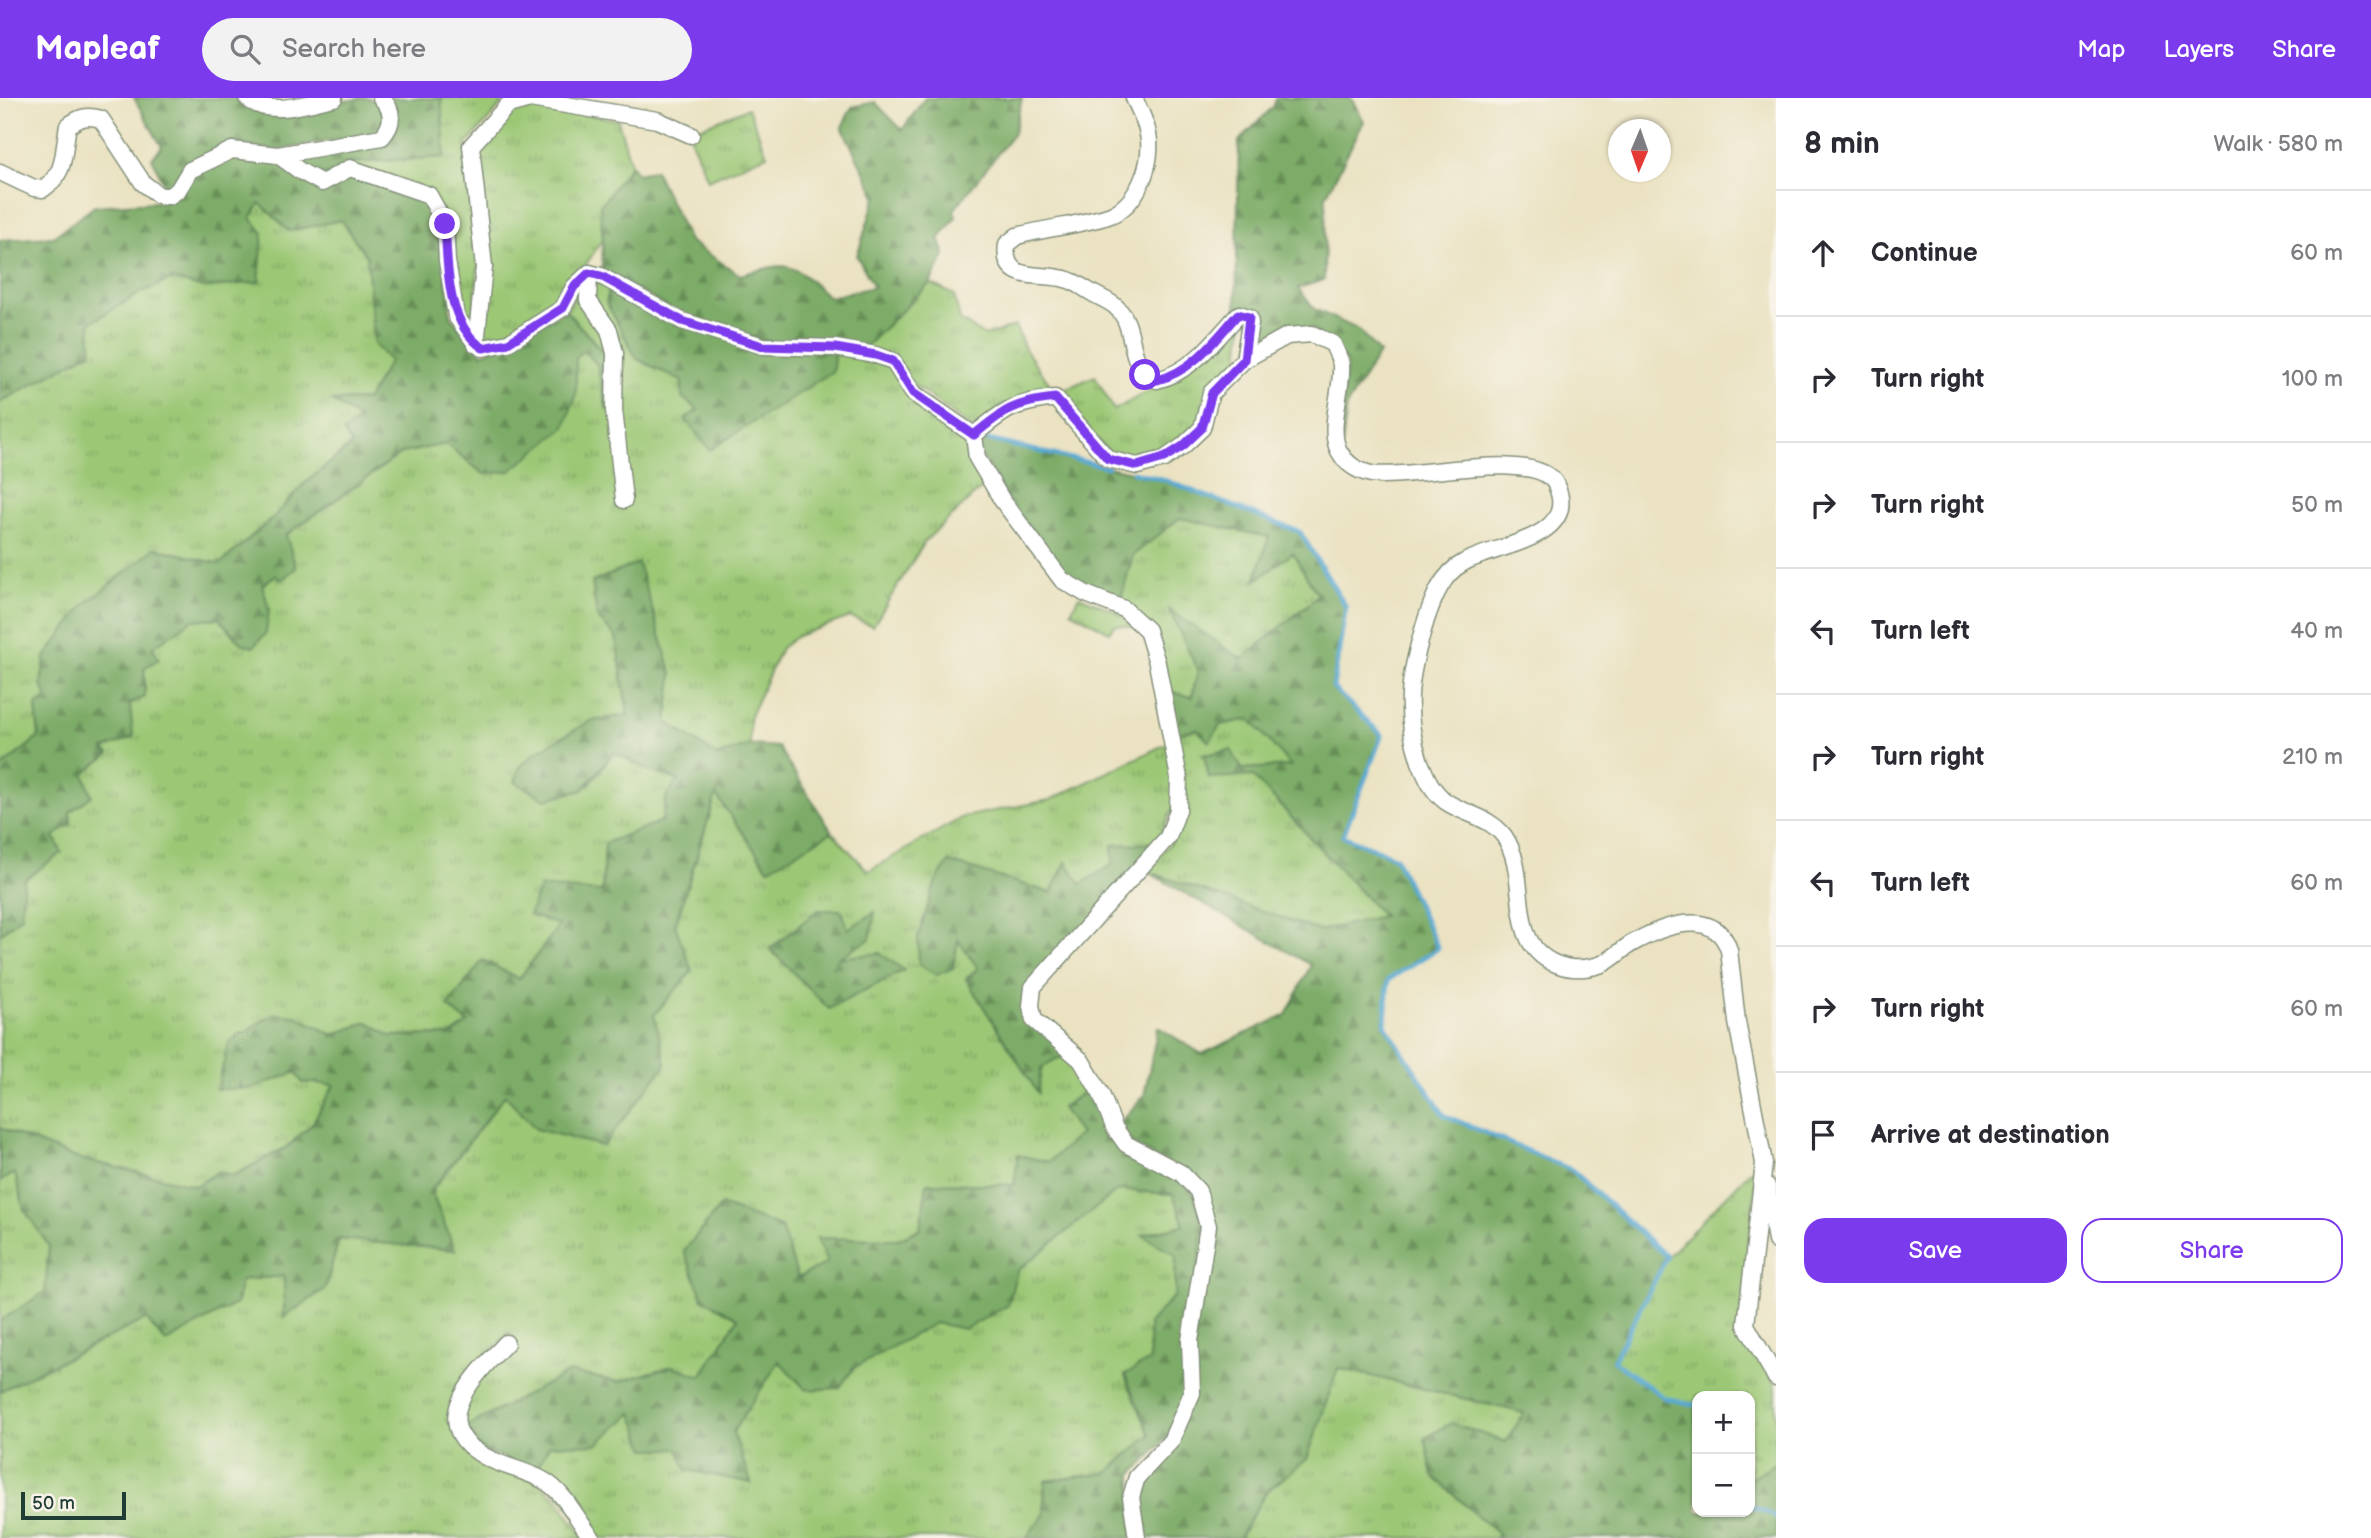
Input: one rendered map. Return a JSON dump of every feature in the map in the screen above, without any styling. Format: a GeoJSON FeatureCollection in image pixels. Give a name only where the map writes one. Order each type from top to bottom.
{"type":"FeatureCollection","features":[{"type":"Feature","properties":{"kind":"street"},"geometry":{"type":"LineString","coordinates":[[247,98],[258,106],[278,108],[334,98]]}},
{"type":"Feature","properties":{"kind":"street"},"geometry":{"type":"LineString","coordinates":[[0,172],[34,188],[43,189],[54,181],[63,166],[68,126],[78,118],[89,115],[101,119],[143,183],[160,196],[169,197],[178,190],[190,170],[232,150],[278,155],[382,136],[388,130],[391,120],[390,108],[381,98]]}},
{"type":"Feature","properties":{"kind":"street"},"geometry":{"type":"LineString","coordinates":[[1134,98],[1148,134],[1149,160],[1140,185],[1129,202],[1111,215],[1017,236],[1007,244],[1005,257],[1012,268],[1024,275],[1067,279],[1118,308],[1128,327],[1138,363],[1145,375],[1157,380],[1181,370],[1212,345],[1238,314],[1245,315],[1250,323],[1244,360]]}},
{"type":"Feature","properties":{"kind":"street"},"geometry":{"type":"LineString","coordinates":[[476,344],[484,267],[471,146],[507,101],[530,99],[657,120],[691,135]]}},
{"type":"Feature","properties":{"kind":"street"},"geometry":{"type":"LineString","coordinates":[[278,155],[321,183],[350,168],[429,195],[445,224],[447,261],[456,316],[476,344],[483,348],[508,343],[563,308],[574,287],[589,273]]}},
{"type":"Feature","properties":{"kind":"street"},"geometry":{"type":"LineString","coordinates":[[589,273],[601,276],[682,321],[763,346],[835,348],[876,355],[893,361],[913,393],[974,435],[977,458],[996,489],[1062,580],[1086,594],[1124,609],[1147,630],[1157,663],[1179,778],[1178,810],[1168,837],[1033,987],[1031,1006],[1034,1020],[1082,1060],[1101,1094],[1114,1127],[1126,1144],[1181,1173],[1198,1191],[1208,1226],[1190,1341],[1192,1393],[1171,1441],[1137,1477],[1131,1497],[1137,1538]]}},
{"type":"Feature","properties":{"kind":"street"},"geometry":{"type":"LineString","coordinates":[[589,273],[588,300],[609,330],[615,353],[614,410],[624,500]]}},
{"type":"Feature","properties":{"kind":"street"},"geometry":{"type":"LineString","coordinates":[[974,435],[1003,410],[1026,401],[1055,398],[1108,459],[1137,466],[1164,458],[1183,446],[1202,428],[1212,393],[1244,360],[1287,336],[1312,334],[1333,344],[1341,364],[1335,418],[1337,449],[1347,463],[1358,470],[1374,475],[1469,466],[1529,468],[1545,473],[1556,483],[1560,498],[1558,516],[1549,527],[1538,536],[1463,562],[1449,573],[1439,589],[1411,675],[1408,713],[1415,748],[1424,774],[1435,792],[1447,803],[1491,823],[1503,835],[1511,849],[1526,932],[1536,952],[1553,964],[1573,969],[1603,964],[1632,943],[1674,925],[1704,923],[1718,930],[1726,939],[1737,1022],[1776,1241]]}},
{"type":"Feature","properties":{"kind":"street"},"geometry":{"type":"LineString","coordinates":[[1764,1163],[1746,1325],[1776,1378]]}},
{"type":"Feature","properties":{"kind":"street"},"geometry":{"type":"LineString","coordinates":[[506,1343],[462,1393],[456,1415],[458,1432],[477,1452],[513,1470],[545,1481],[562,1498],[592,1538]]}},
{"type":"Feature","properties":{"kind":"green space"},"geometry":{"type":"Polygon","coordinates":[[[134,98],[242,98],[278,113],[368,98],[379,104],[386,120],[379,132],[279,150],[231,145],[167,191],[152,158],[162,147],[134,98]]]}},
{"type":"Feature","properties":{"kind":"green space"},"geometry":{"type":"Polygon","coordinates":[[[389,98],[441,98],[445,157],[350,163],[322,178],[290,157],[384,141],[389,98]]]}},
{"type":"Feature","properties":{"kind":"green space"},"geometry":{"type":"Polygon","coordinates":[[[441,98],[499,98],[502,104],[466,145],[478,267],[472,330],[350,163],[445,157],[441,98]]]}},
{"type":"Feature","properties":{"kind":"green space"},"geometry":{"type":"Polygon","coordinates":[[[925,98],[1022,98],[1014,133],[954,210],[956,217],[939,239],[945,256],[930,283],[865,347],[765,341],[684,316],[602,270],[600,206],[631,165],[638,174],[655,170],[689,241],[740,275],[770,267],[789,267],[805,276],[829,297],[874,287],[857,256],[876,196],[842,127],[852,107],[875,102],[902,130],[925,98]]]}},
{"type":"Feature","properties":{"kind":"green space"},"geometry":{"type":"Polygon","coordinates":[[[1276,98],[1351,98],[1364,121],[1326,196],[1324,280],[1298,288],[1314,309],[1359,330],[1379,353],[1347,405],[1342,446],[1340,417],[1347,363],[1313,329],[1250,350],[1255,323],[1236,309],[1239,141],[1274,106],[1276,98]]]}},
{"type":"Feature","properties":{"kind":"green space"},"geometry":{"type":"Polygon","coordinates":[[[530,104],[618,120],[631,165],[600,206],[603,239],[559,304],[507,338],[484,343],[477,148],[511,109],[530,104]]]}},
{"type":"Feature","properties":{"kind":"green space"},"geometry":{"type":"Polygon","coordinates":[[[748,108],[767,155],[708,180],[691,140],[694,130],[748,108]]]}},
{"type":"Feature","properties":{"kind":"green space"},"geometry":{"type":"Polygon","coordinates":[[[233,155],[276,159],[298,176],[351,173],[425,199],[440,225],[451,317],[482,354],[566,311],[606,355],[607,411],[597,364],[583,351],[576,357],[576,393],[565,427],[510,471],[484,474],[446,444],[402,453],[286,535],[296,568],[281,580],[275,575],[262,585],[269,609],[266,633],[253,647],[241,643],[219,618],[192,620],[152,648],[159,659],[144,668],[145,697],[130,703],[133,737],[104,749],[109,754],[84,774],[92,796],[70,812],[71,824],[54,836],[62,853],[24,880],[21,916],[0,934],[0,768],[39,737],[36,706],[47,697],[41,684],[45,657],[83,606],[155,548],[220,564],[274,517],[303,485],[352,445],[343,432],[359,419],[332,401],[367,400],[390,361],[374,344],[367,257],[341,220],[289,231],[260,203],[251,218],[263,233],[259,282],[204,288],[172,279],[140,293],[90,323],[91,352],[0,402],[0,240],[53,237],[95,206],[170,201],[194,174],[233,155]]]}},
{"type":"Feature","properties":{"kind":"green space"},"geometry":{"type":"Polygon","coordinates":[[[260,202],[289,231],[341,220],[367,257],[374,343],[390,361],[367,400],[333,401],[360,420],[352,444],[303,485],[274,517],[220,564],[155,548],[48,698],[36,707],[39,737],[0,768],[0,402],[91,352],[90,323],[140,293],[172,279],[204,288],[260,202]]]}},
{"type":"Feature","properties":{"kind":"green space"},"geometry":{"type":"Polygon","coordinates":[[[593,279],[610,287],[637,358],[682,381],[698,410],[686,418],[834,353],[889,365],[968,438],[986,484],[925,541],[873,626],[850,617],[797,636],[781,648],[750,716],[750,745],[717,756],[667,722],[672,674],[597,617],[616,637],[628,715],[590,721],[590,784],[614,751],[650,771],[679,780],[667,795],[662,821],[606,843],[602,892],[560,925],[519,979],[484,961],[448,1006],[469,1023],[451,1035],[390,1036],[368,1022],[333,1035],[296,1016],[229,1042],[217,1089],[250,1089],[297,1072],[302,1082],[335,1084],[312,1124],[287,1147],[233,1176],[218,1171],[196,1186],[76,1158],[0,1128],[0,934],[21,916],[24,880],[42,865],[54,836],[70,812],[84,774],[109,754],[103,749],[130,702],[145,697],[144,668],[151,648],[192,620],[219,618],[241,643],[269,609],[262,585],[276,575],[286,535],[402,453],[446,444],[484,474],[576,393],[576,357],[583,351],[597,363],[606,405],[606,355],[566,311],[583,285],[604,332],[619,410],[620,353],[593,298],[593,279]]]}},
{"type":"Feature","properties":{"kind":"green space"},"geometry":{"type":"Polygon","coordinates":[[[930,283],[954,295],[960,320],[985,336],[1015,326],[1025,349],[1056,393],[973,429],[865,347],[930,283]]]}},
{"type":"Feature","properties":{"kind":"green space"},"geometry":{"type":"Polygon","coordinates":[[[610,287],[679,325],[834,353],[833,371],[710,450],[685,419],[698,410],[682,397],[682,381],[637,359],[606,302],[610,287]]]}},
{"type":"Feature","properties":{"kind":"green space"},"geometry":{"type":"Polygon","coordinates":[[[1243,319],[1239,357],[1198,425],[1163,453],[1138,460],[1111,455],[1056,393],[1095,376],[1114,410],[1159,385],[1243,319]]]}},
{"type":"Feature","properties":{"kind":"green space"},"geometry":{"type":"Polygon","coordinates":[[[979,438],[1162,479],[1300,532],[1346,607],[1333,688],[1382,735],[1343,836],[1395,857],[1438,948],[1388,980],[1385,1025],[1444,1115],[1572,1170],[1667,1257],[1613,1361],[1665,1398],[1692,1404],[1692,1517],[1755,1517],[1755,1475],[1776,1463],[1776,1538],[1495,1538],[1499,1535],[1433,1476],[1425,1438],[1451,1423],[1506,1442],[1524,1413],[1338,1368],[1307,1459],[1266,1492],[1239,1538],[1143,1538],[1136,1497],[1141,1480],[1175,1443],[1195,1342],[1202,1189],[1129,1140],[1118,1125],[1144,1096],[1158,1027],[1202,1054],[1286,1015],[1311,965],[1146,871],[1319,931],[1383,916],[1253,776],[1209,778],[1204,755],[1231,750],[1242,769],[1291,766],[1250,719],[1220,725],[1209,742],[1197,729],[1174,734],[1168,691],[1192,697],[1198,670],[1169,610],[1242,659],[1318,596],[1293,553],[1255,581],[1269,537],[1180,518],[1133,555],[1120,602],[1066,577],[1007,498],[982,456],[979,438]]]}},
{"type":"Feature","properties":{"kind":"green space"},"geometry":{"type":"Polygon","coordinates":[[[1180,518],[1269,537],[1255,580],[1293,553],[1319,596],[1242,660],[1170,611],[1198,670],[1192,697],[1168,691],[1164,662],[1120,602],[1133,555],[1180,518]]]}},
{"type":"Feature","properties":{"kind":"green space"},"geometry":{"type":"Polygon","coordinates":[[[638,563],[672,674],[667,722],[717,756],[750,745],[778,747],[832,832],[768,869],[716,795],[675,925],[692,971],[654,1015],[666,1064],[603,1146],[536,1129],[505,1095],[431,1191],[455,1250],[339,1239],[325,1289],[284,1317],[284,1276],[241,1280],[237,1303],[166,1342],[146,1319],[0,1391],[0,1321],[45,1292],[49,1246],[24,1209],[15,1173],[0,1181],[0,1128],[76,1158],[196,1186],[219,1171],[233,1176],[287,1147],[312,1124],[334,1085],[302,1082],[296,1072],[250,1089],[217,1089],[229,1042],[274,1014],[296,1016],[333,1035],[368,1022],[390,1036],[451,1035],[468,1023],[448,1006],[483,960],[519,979],[559,925],[529,915],[540,887],[602,892],[605,843],[662,821],[667,795],[679,780],[650,771],[614,752],[583,790],[545,799],[515,782],[519,768],[535,753],[590,721],[628,715],[616,637],[597,617],[592,582],[638,563]]]}},
{"type":"Feature","properties":{"kind":"green space"},"geometry":{"type":"Polygon","coordinates":[[[1079,596],[1120,613],[1136,627],[1115,625],[1109,632],[1071,611],[1079,596]]]}},
{"type":"Feature","properties":{"kind":"green space"},"geometry":{"type":"Polygon","coordinates":[[[1250,719],[1292,766],[1242,769],[1231,750],[1204,755],[1253,776],[1383,916],[1319,931],[1146,871],[1173,840],[1174,734],[1250,719]]]}},
{"type":"Feature","properties":{"kind":"green space"},"geometry":{"type":"Polygon","coordinates":[[[1166,744],[1173,777],[1173,808],[1157,843],[1113,864],[1081,884],[1066,863],[1051,893],[949,862],[953,968],[957,939],[978,968],[966,979],[1037,1091],[1041,1068],[1067,1054],[1091,1087],[1062,1107],[1080,1134],[1049,1162],[1018,1156],[1015,1185],[928,1183],[920,1229],[898,1239],[818,1239],[827,1263],[797,1278],[703,1299],[739,1318],[701,1376],[672,1366],[618,1382],[569,1372],[463,1429],[466,1396],[516,1339],[508,1333],[457,1390],[454,1434],[542,1485],[559,1502],[585,1538],[0,1538],[0,1391],[146,1319],[165,1342],[241,1280],[285,1276],[284,1316],[325,1289],[339,1239],[455,1250],[431,1192],[506,1094],[536,1129],[666,1064],[653,1015],[692,971],[675,926],[716,795],[768,868],[832,832],[868,871],[963,817],[1050,800],[1166,744]]]}},
{"type":"Feature","properties":{"kind":"green space"},"geometry":{"type":"Polygon","coordinates":[[[1157,843],[1026,1005],[1067,1054],[1041,1068],[1038,1093],[966,979],[978,968],[958,940],[953,968],[937,975],[919,965],[918,937],[936,881],[949,862],[1051,893],[1066,862],[1081,884],[1113,864],[1112,845],[1157,843]]]}},
{"type":"Feature","properties":{"kind":"green space"},"geometry":{"type":"Polygon","coordinates":[[[818,910],[841,910],[848,929],[875,912],[870,939],[838,958],[880,953],[904,970],[829,1009],[770,949],[818,910]]]}},
{"type":"Feature","properties":{"kind":"green space"},"geometry":{"type":"Polygon","coordinates":[[[1091,1087],[1109,1129],[1177,1177],[1194,1194],[1203,1226],[1186,1392],[1167,1438],[1132,1475],[1132,1538],[1026,1538],[1044,1515],[1045,1481],[1107,1473],[1150,1435],[1125,1375],[1150,1360],[1149,1324],[1175,1295],[1176,1255],[1142,1235],[1184,1225],[1173,1194],[1118,1190],[1017,1271],[1008,1305],[965,1329],[935,1323],[854,1368],[839,1388],[806,1390],[779,1361],[733,1432],[751,1483],[687,1470],[678,1449],[646,1449],[632,1413],[597,1444],[549,1445],[535,1472],[481,1448],[463,1429],[569,1372],[618,1382],[672,1366],[701,1376],[738,1318],[703,1299],[684,1251],[721,1205],[781,1227],[798,1278],[827,1263],[817,1238],[898,1239],[920,1229],[927,1183],[1014,1185],[1018,1155],[1049,1162],[1080,1134],[1062,1108],[1091,1087]]]}},
{"type":"Feature","properties":{"kind":"green space"},"geometry":{"type":"Polygon","coordinates":[[[1758,1163],[1741,1326],[1776,1387],[1776,1463],[1755,1475],[1755,1391],[1692,1391],[1692,1404],[1665,1398],[1613,1361],[1667,1257],[1758,1163]]]}},
{"type":"Feature","properties":{"kind":"green space"},"geometry":{"type":"Polygon","coordinates":[[[15,1173],[24,1209],[49,1246],[46,1292],[0,1321],[0,1181],[15,1173]]]}},
{"type":"Feature","properties":{"kind":"green space"},"geometry":{"type":"Polygon","coordinates":[[[1118,1190],[1174,1194],[1184,1225],[1143,1235],[1176,1255],[1175,1295],[1149,1324],[1150,1360],[1125,1376],[1150,1435],[1107,1473],[1045,1481],[1044,1515],[1026,1538],[600,1538],[535,1472],[549,1445],[597,1444],[632,1413],[678,1449],[751,1483],[733,1432],[779,1361],[839,1388],[854,1368],[935,1323],[965,1329],[1008,1305],[1017,1271],[1118,1190]]]}},
{"type":"Feature","properties":{"kind":"green space"},"geometry":{"type":"Polygon","coordinates":[[[1338,1368],[1525,1413],[1507,1442],[1451,1423],[1433,1476],[1499,1535],[1495,1538],[1239,1538],[1266,1492],[1307,1459],[1338,1368]]]}},
{"type":"Feature","properties":{"kind":"waterway"},"geometry":{"type":"LineString","coordinates":[[980,438],[1108,467]]}},
{"type":"Feature","properties":{"kind":"waterway"},"geometry":{"type":"LineString","coordinates":[[1133,472],[1162,479],[1300,532],[1346,607],[1333,688],[1382,735],[1343,836],[1395,857],[1438,948],[1388,980],[1385,1025],[1444,1115],[1572,1170],[1667,1257],[1613,1361],[1665,1398],[1692,1404]]}},
{"type":"Feature","properties":{"kind":"waterway"},"geometry":{"type":"LineString","coordinates":[[1755,1507],[1776,1517]]}},
{"type":"Feature","properties":{"kind":"route"},"geometry":{"type":"LineString","coordinates":[[445,224],[447,261],[456,316],[476,344],[483,348],[508,343],[563,308],[574,287],[589,273],[601,276],[682,321],[763,346],[835,348],[876,355],[893,361],[913,393],[974,435],[1003,410],[1026,401],[1055,398],[1108,459],[1137,466],[1164,458],[1183,446],[1202,428],[1212,393],[1244,360],[1249,317],[1238,314],[1212,345],[1167,378],[1157,380],[1145,375]]}}]}
